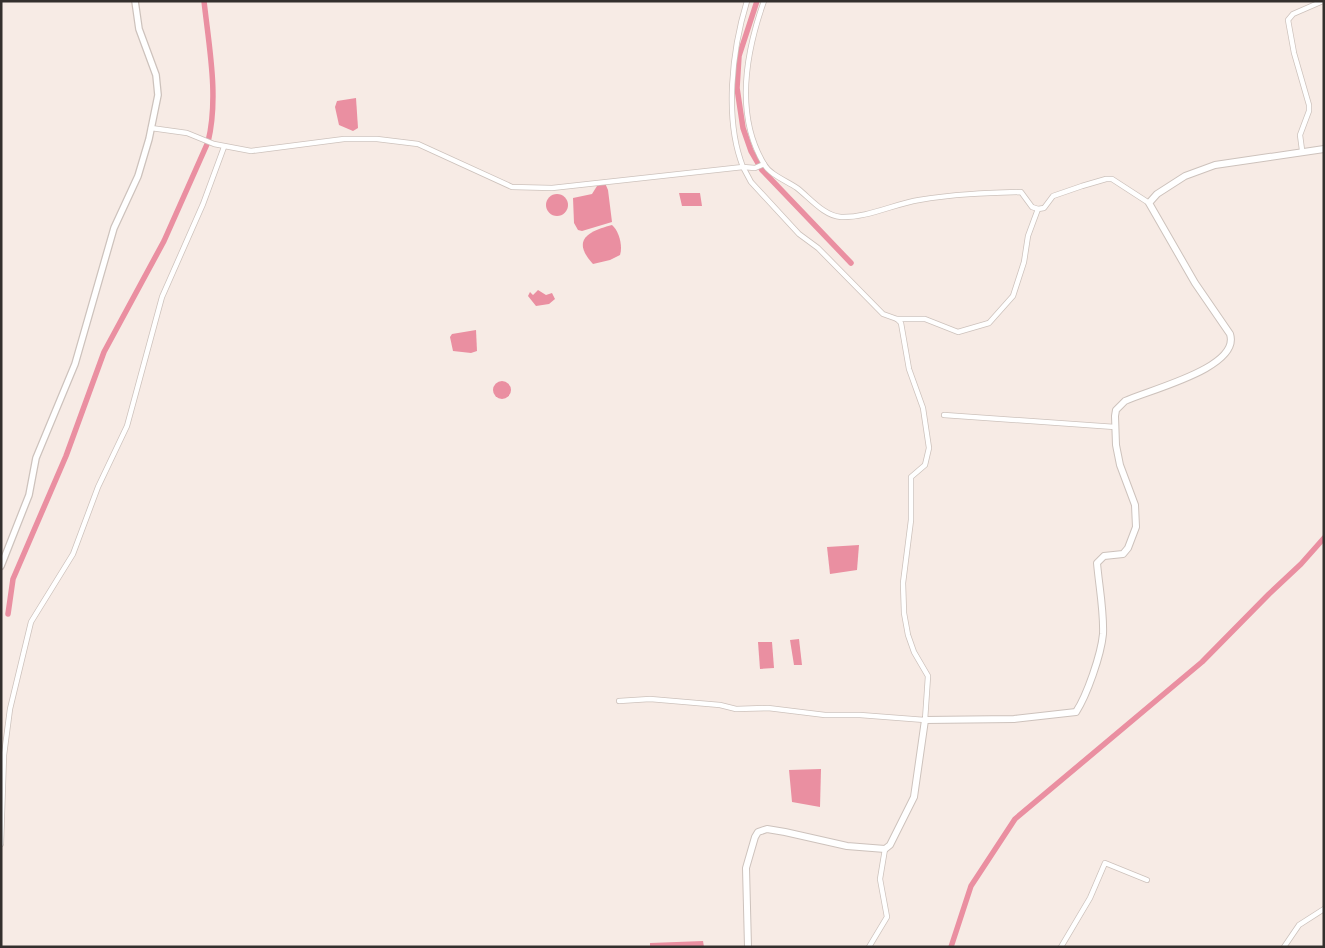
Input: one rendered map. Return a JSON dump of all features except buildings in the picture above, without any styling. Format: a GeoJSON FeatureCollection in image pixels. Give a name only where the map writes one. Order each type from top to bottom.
{"type":"FeatureCollection","features":[{"type":"Feature","properties":{"kind":"main road"},"geometry":{"type":"LineString","coordinates":[[748,947],[746,868],[758,832],[767,830],[792,833],[847,846],[885,849],[890,845],[914,797],[925,720],[1014,719],[1076,712],[1081,705],[1102,634],[1098,564],[1104,556],[1123,554],[1128,548],[1136,527],[1135,505],[1120,465],[1115,427],[1116,410],[1125,401],[1183,380],[1203,370],[1230,349],[1233,342],[1230,334],[1195,283],[1149,203],[1157,194],[1185,176],[1215,165],[1302,150],[1324,149]]}},
{"type":"Feature","properties":{"kind":"street"},"geometry":{"type":"LineString","coordinates":[[1,566],[29,495],[36,458],[75,364],[114,228],[138,176],[151,128],[158,95],[156,75],[138,29],[135,1]]}},
{"type":"Feature","properties":{"kind":"street"},"geometry":{"type":"LineString","coordinates":[[747,1],[732,83],[735,132],[743,167],[750,182],[799,234],[818,248],[883,314],[897,319],[925,320],[958,332],[989,323],[1014,296],[1024,262],[1028,236],[1038,209]]}},
{"type":"Feature","properties":{"kind":"street"},"geometry":{"type":"LineString","coordinates":[[764,1],[752,40],[745,85],[749,122],[763,165],[826,212],[839,217],[853,216],[918,200],[996,192],[1021,192],[1032,207],[1038,209],[1044,208],[1054,196],[1106,179],[1118,182],[1149,203]]}},
{"type":"Feature","properties":{"kind":"street"},"geometry":{"type":"LineString","coordinates":[[1302,150],[1300,134],[1309,111],[1309,105],[1294,53],[1288,20],[1293,14],[1323,1]]}},
{"type":"Feature","properties":{"kind":"street"},"geometry":{"type":"LineString","coordinates":[[151,128],[187,133],[214,144],[251,151],[362,139],[418,144],[512,187],[520,188],[552,188],[743,167],[754,168],[763,165]]}},
{"type":"Feature","properties":{"kind":"street"},"geometry":{"type":"LineString","coordinates":[[1,844],[4,755],[10,709],[31,622],[73,554],[98,487],[127,426],[162,297],[203,204],[224,146]]}},
{"type":"Feature","properties":{"kind":"street"},"geometry":{"type":"LineString","coordinates":[[619,701],[650,699],[720,705],[736,709],[768,708],[825,715],[860,715],[925,720],[928,676],[914,652],[908,635],[904,613],[903,582],[909,537],[911,477],[924,465],[930,448],[923,408],[909,369],[902,330],[897,319]]}},
{"type":"Feature","properties":{"kind":"street"},"geometry":{"type":"LineString","coordinates":[[944,415],[1115,427]]}},
{"type":"Feature","properties":{"kind":"street"},"geometry":{"type":"LineString","coordinates":[[869,947],[887,917],[880,879],[885,849]]}},
{"type":"Feature","properties":{"kind":"street"},"geometry":{"type":"LineString","coordinates":[[1061,947],[1090,898],[1105,863],[1147,880]]}},
{"type":"Feature","properties":{"kind":"street"},"geometry":{"type":"LineString","coordinates":[[1284,947],[1299,925],[1324,909]]}},
{"type":"Feature","properties":{"kind":"shaded area"},"geometry":{"type":"Polygon","coordinates":[[[356,98],[358,128],[353,131],[339,125],[335,107],[337,101],[356,98]]]}},
{"type":"Feature","properties":{"kind":"shaded area"},"geometry":{"type":"Polygon","coordinates":[[[605,183],[608,190],[612,222],[582,231],[578,230],[574,223],[573,198],[592,194],[597,186],[605,183]]]}},
{"type":"Feature","properties":{"kind":"shaded area"},"geometry":{"type":"Polygon","coordinates":[[[679,193],[700,193],[702,206],[682,206],[679,193]]]}},
{"type":"Feature","properties":{"kind":"shaded area"},"geometry":{"type":"Polygon","coordinates":[[[557,194],[567,201],[568,205],[561,215],[557,216],[547,209],[546,205],[553,195],[557,194]]]}},
{"type":"Feature","properties":{"kind":"shaded area"},"geometry":{"type":"Polygon","coordinates":[[[612,225],[620,239],[620,255],[610,260],[593,264],[586,255],[583,242],[590,233],[612,225]]]}},
{"type":"Feature","properties":{"kind":"shaded area"},"geometry":{"type":"Polygon","coordinates":[[[538,290],[546,295],[552,293],[555,299],[549,304],[536,306],[528,296],[530,292],[533,295],[538,290]]]}},
{"type":"Feature","properties":{"kind":"shaded area"},"geometry":{"type":"Polygon","coordinates":[[[476,330],[477,351],[471,353],[453,351],[450,337],[452,334],[476,330]]]}},
{"type":"Feature","properties":{"kind":"shaded area"},"geometry":{"type":"Polygon","coordinates":[[[502,381],[508,384],[511,390],[508,396],[502,399],[496,396],[493,390],[496,384],[502,381]]]}},
{"type":"Feature","properties":{"kind":"shaded area"},"geometry":{"type":"Polygon","coordinates":[[[859,545],[857,570],[830,574],[827,547],[859,545]]]}},
{"type":"Feature","properties":{"kind":"shaded area"},"geometry":{"type":"Polygon","coordinates":[[[799,639],[802,665],[794,665],[790,640],[799,639]]]}},
{"type":"Feature","properties":{"kind":"shaded area"},"geometry":{"type":"Polygon","coordinates":[[[758,642],[772,642],[774,668],[760,669],[758,642]]]}},
{"type":"Feature","properties":{"kind":"shaded area"},"geometry":{"type":"Polygon","coordinates":[[[821,769],[820,807],[792,802],[789,770],[821,769]]]}},
{"type":"Feature","properties":{"kind":"shaded area"},"geometry":{"type":"Polygon","coordinates":[[[703,941],[704,947],[650,947],[650,943],[703,941]]]}},
{"type":"Feature","properties":{"kind":"waterway"},"geometry":{"type":"LineString","coordinates":[[8,614],[13,579],[66,456],[104,352],[164,241],[208,142],[213,107],[213,90],[204,1]]}},
{"type":"Feature","properties":{"kind":"waterway"},"geometry":{"type":"LineString","coordinates":[[757,1],[739,56],[737,88],[743,128],[751,151],[762,170],[851,263]]}},
{"type":"Feature","properties":{"kind":"waterway"},"geometry":{"type":"LineString","coordinates":[[951,947],[971,886],[1015,819],[1202,662],[1301,564],[1324,538]]}}]}
